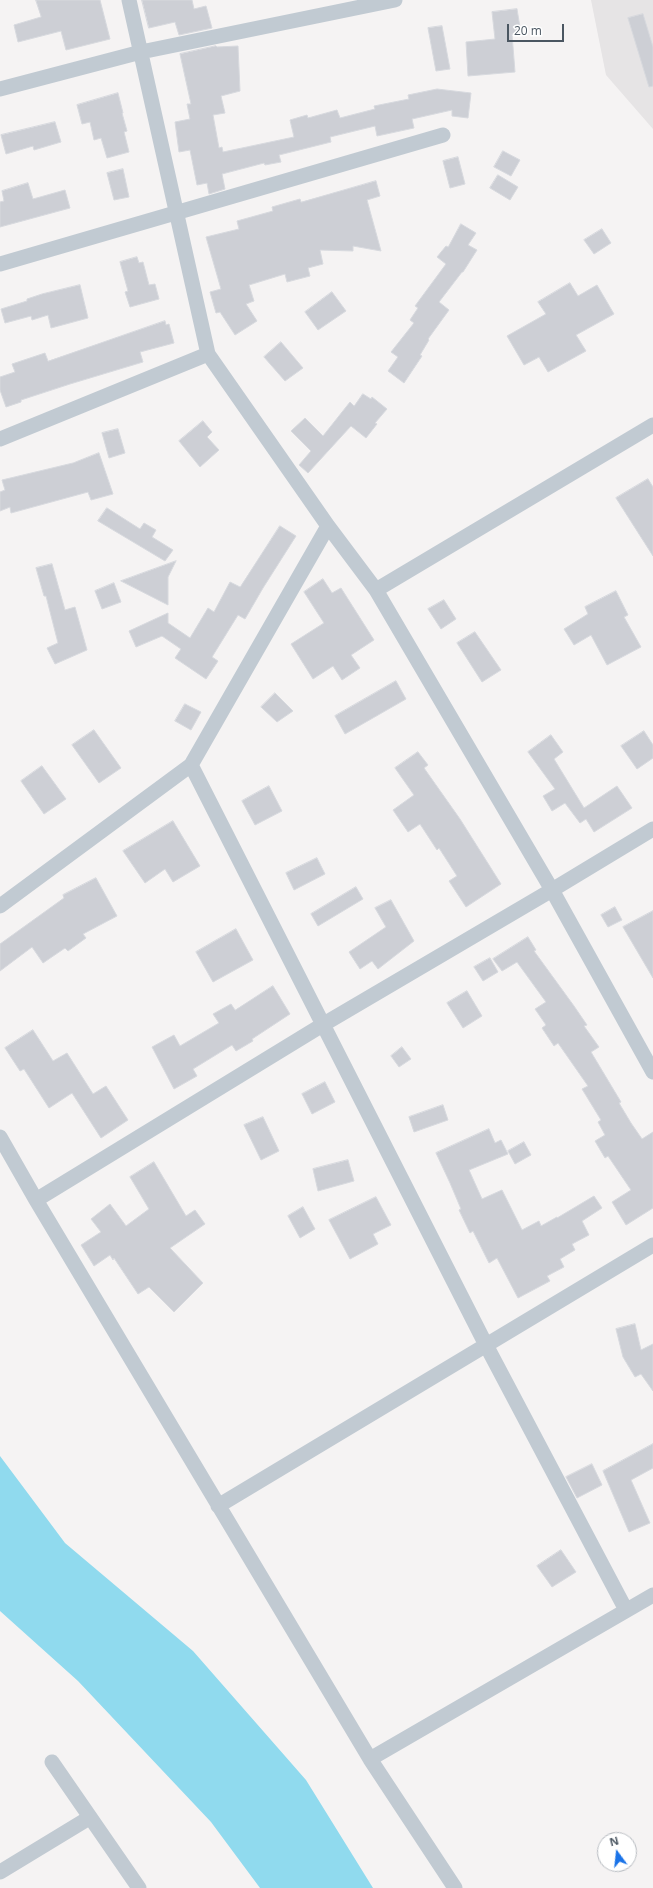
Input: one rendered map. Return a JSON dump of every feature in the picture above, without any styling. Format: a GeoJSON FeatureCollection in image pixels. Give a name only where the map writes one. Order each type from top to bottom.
{"type":"FeatureCollection","features":[{"type":"Feature","properties":{"kind":"street"},"geometry":{"type":"LineString","coordinates":[[129,0],[208,354],[328,526],[376,590],[552,890],[653,1072]]}},
{"type":"Feature","properties":{"kind":"street"},"geometry":{"type":"LineString","coordinates":[[0,89],[141,52],[395,0]]}},
{"type":"Feature","properties":{"kind":"street"},"geometry":{"type":"LineString","coordinates":[[0,264],[177,211],[443,135]]}},
{"type":"Feature","properties":{"kind":"street"},"geometry":{"type":"LineString","coordinates":[[0,438],[208,354]]}},
{"type":"Feature","properties":{"kind":"street"},"geometry":{"type":"LineString","coordinates":[[376,590],[653,424]]}},
{"type":"Feature","properties":{"kind":"street"},"geometry":{"type":"LineString","coordinates":[[0,906],[191,765],[328,526]]}},
{"type":"Feature","properties":{"kind":"street"},"geometry":{"type":"LineString","coordinates":[[191,765],[486,1345],[626,1610]]}},
{"type":"Feature","properties":{"kind":"street"},"geometry":{"type":"LineString","coordinates":[[36,1200],[324,1024],[653,829]]}},
{"type":"Feature","properties":{"kind":"street"},"geometry":{"type":"LineString","coordinates":[[0,1137],[218,1506],[370,1759],[455,1888]]}},
{"type":"Feature","properties":{"kind":"street"},"geometry":{"type":"LineString","coordinates":[[218,1506],[653,1245]]}},
{"type":"Feature","properties":{"kind":"street"},"geometry":{"type":"LineString","coordinates":[[370,1759],[653,1595]]}},
{"type":"Feature","properties":{"kind":"street"},"geometry":{"type":"LineString","coordinates":[[52,1762],[89,1818],[139,1888]]}},
{"type":"Feature","properties":{"kind":"street"},"geometry":{"type":"LineString","coordinates":[[0,1872],[89,1818]]}},
{"type":"Feature","properties":{"kind":"shaded area"},"geometry":{"type":"Polygon","coordinates":[[[591,0],[653,0],[653,129],[606,75],[591,0]]]}},
{"type":"Feature","properties":{"kind":"water"},"geometry":{"type":"Polygon","coordinates":[[[0,1456],[65,1543],[193,1651],[306,1780],[373,1888],[260,1888],[211,1822],[78,1681],[0,1611],[0,1456]]]}},
{"type":"Feature","properties":{"kind":"building"},"geometry":{"type":"Polygon","coordinates":[[[36,0],[100,0],[110,39],[66,50],[61,31],[18,42],[14,25],[41,17],[36,0]]]}},
{"type":"Feature","properties":{"kind":"building"},"geometry":{"type":"Polygon","coordinates":[[[142,0],[192,0],[194,9],[206,6],[212,28],[179,35],[175,22],[149,28],[142,0]]]}},
{"type":"Feature","properties":{"kind":"building"},"geometry":{"type":"Polygon","coordinates":[[[517,9],[521,33],[512,34],[515,72],[468,76],[466,42],[495,39],[492,12],[517,9]]]}},
{"type":"Feature","properties":{"kind":"building"},"geometry":{"type":"Polygon","coordinates":[[[643,14],[653,47],[653,86],[649,87],[628,18],[643,14]]]}},
{"type":"Feature","properties":{"kind":"building"},"geometry":{"type":"Polygon","coordinates":[[[442,26],[450,69],[436,71],[428,28],[442,26]]]}},
{"type":"Feature","properties":{"kind":"building"},"geometry":{"type":"Polygon","coordinates":[[[216,46],[238,46],[240,91],[221,96],[225,113],[213,115],[219,148],[222,147],[223,152],[294,137],[290,120],[307,115],[308,118],[337,110],[340,118],[375,109],[374,106],[409,99],[408,95],[437,89],[471,93],[468,118],[452,116],[452,110],[412,119],[414,128],[377,136],[375,126],[330,137],[331,142],[279,155],[281,162],[265,165],[264,163],[222,174],[225,189],[209,194],[207,183],[197,185],[190,150],[179,152],[175,122],[190,119],[187,104],[191,104],[180,54],[216,46]]]}},
{"type":"Feature","properties":{"kind":"building"},"geometry":{"type":"Polygon","coordinates":[[[118,93],[127,131],[124,132],[129,152],[107,158],[101,138],[94,140],[90,122],[82,124],[77,105],[118,93]]]}},
{"type":"Feature","properties":{"kind":"building"},"geometry":{"type":"Polygon","coordinates":[[[55,122],[61,142],[34,150],[33,146],[6,154],[1,135],[55,122]]]}},
{"type":"Feature","properties":{"kind":"building"},"geometry":{"type":"Polygon","coordinates":[[[503,151],[520,160],[511,176],[494,167],[503,151]]]}},
{"type":"Feature","properties":{"kind":"building"},"geometry":{"type":"Polygon","coordinates":[[[458,157],[465,184],[450,188],[443,161],[458,157]]]}},
{"type":"Feature","properties":{"kind":"building"},"geometry":{"type":"Polygon","coordinates":[[[123,169],[129,197],[114,200],[107,173],[123,169]]]}},
{"type":"Feature","properties":{"kind":"building"},"geometry":{"type":"Polygon","coordinates":[[[498,175],[518,187],[510,200],[490,188],[498,175]]]}},
{"type":"Feature","properties":{"kind":"building"},"geometry":{"type":"Polygon","coordinates":[[[376,181],[380,196],[367,200],[381,251],[353,246],[353,251],[320,250],[323,264],[308,268],[310,276],[287,282],[285,274],[249,285],[254,301],[246,304],[257,321],[235,335],[220,312],[216,313],[210,292],[221,289],[206,237],[239,229],[237,221],[273,211],[272,207],[300,199],[301,202],[376,181]]]}},
{"type":"Feature","properties":{"kind":"building"},"geometry":{"type":"Polygon","coordinates":[[[28,183],[33,199],[65,190],[70,208],[0,227],[0,202],[4,201],[2,191],[28,183]]]}},
{"type":"Feature","properties":{"kind":"building"},"geometry":{"type":"Polygon","coordinates":[[[461,224],[476,233],[468,245],[477,250],[463,272],[439,302],[449,310],[428,339],[429,340],[420,355],[422,356],[404,383],[388,371],[398,357],[391,352],[414,323],[410,320],[418,308],[415,306],[446,264],[437,257],[446,246],[448,247],[461,224]]]}},
{"type":"Feature","properties":{"kind":"building"},"geometry":{"type":"Polygon","coordinates":[[[602,229],[611,243],[594,254],[584,240],[602,229]]]}},
{"type":"Feature","properties":{"kind":"building"},"geometry":{"type":"Polygon","coordinates":[[[137,257],[139,263],[143,262],[149,285],[155,284],[159,299],[130,307],[125,292],[128,291],[120,262],[137,257]]]}},
{"type":"Feature","properties":{"kind":"building"},"geometry":{"type":"Polygon","coordinates":[[[570,283],[578,296],[597,285],[614,314],[576,335],[586,351],[548,372],[539,357],[524,365],[507,336],[546,314],[538,302],[570,283]]]}},
{"type":"Feature","properties":{"kind":"building"},"geometry":{"type":"Polygon","coordinates":[[[80,285],[88,318],[51,328],[48,315],[32,320],[31,316],[5,323],[1,309],[27,301],[27,299],[42,294],[80,285]]]}},
{"type":"Feature","properties":{"kind":"building"},"geometry":{"type":"Polygon","coordinates":[[[332,292],[346,311],[318,330],[305,312],[332,292]]]}},
{"type":"Feature","properties":{"kind":"building"},"geometry":{"type":"Polygon","coordinates":[[[165,321],[166,325],[169,324],[174,343],[140,352],[143,362],[21,400],[21,402],[6,407],[0,390],[0,377],[15,372],[12,364],[45,353],[48,361],[165,321]]]}},
{"type":"Feature","properties":{"kind":"building"},"geometry":{"type":"Polygon","coordinates":[[[281,342],[303,368],[285,381],[264,357],[281,342]]]}},
{"type":"Feature","properties":{"kind":"building"},"geometry":{"type":"Polygon","coordinates":[[[363,394],[371,399],[372,397],[387,409],[375,423],[377,424],[366,438],[351,426],[308,473],[299,465],[311,451],[291,431],[305,418],[323,436],[350,402],[354,406],[363,394]]]}},
{"type":"Feature","properties":{"kind":"building"},"geometry":{"type":"Polygon","coordinates":[[[203,421],[212,432],[207,437],[219,450],[200,467],[179,441],[203,421]]]}},
{"type":"Feature","properties":{"kind":"building"},"geometry":{"type":"Polygon","coordinates":[[[118,429],[125,453],[109,458],[102,433],[118,429]]]}},
{"type":"Feature","properties":{"kind":"building"},"geometry":{"type":"Polygon","coordinates":[[[99,453],[113,494],[91,500],[88,492],[11,513],[10,507],[0,511],[0,492],[5,490],[2,480],[73,463],[99,453]]]}},
{"type":"Feature","properties":{"kind":"building"},"geometry":{"type":"Polygon","coordinates":[[[648,479],[653,487],[653,556],[616,498],[648,479]]]}},
{"type":"Feature","properties":{"kind":"building"},"geometry":{"type":"Polygon","coordinates":[[[107,508],[140,529],[144,523],[156,530],[152,537],[173,550],[165,561],[98,521],[107,508]]]}},
{"type":"Feature","properties":{"kind":"building"},"geometry":{"type":"Polygon","coordinates":[[[280,526],[296,536],[245,619],[238,615],[212,657],[218,661],[206,679],[175,658],[181,649],[162,636],[136,647],[129,631],[168,613],[168,623],[190,638],[208,608],[214,612],[230,582],[240,587],[280,526]]]}},
{"type":"Feature","properties":{"kind":"building"},"geometry":{"type":"Polygon","coordinates":[[[176,561],[168,577],[168,605],[121,581],[176,561]]]}},
{"type":"Feature","properties":{"kind":"building"},"geometry":{"type":"Polygon","coordinates":[[[52,564],[65,610],[75,607],[87,650],[55,664],[47,648],[58,643],[46,596],[44,596],[36,568],[52,564]]]}},
{"type":"Feature","properties":{"kind":"building"},"geometry":{"type":"Polygon","coordinates":[[[323,579],[332,593],[341,588],[374,640],[351,655],[360,668],[342,680],[333,666],[313,679],[291,644],[324,623],[304,592],[323,579]]]}},
{"type":"Feature","properties":{"kind":"building"},"geometry":{"type":"Polygon","coordinates":[[[114,583],[121,602],[102,609],[95,591],[114,583]]]}},
{"type":"Feature","properties":{"kind":"building"},"geometry":{"type":"Polygon","coordinates":[[[616,591],[628,615],[624,617],[641,647],[607,665],[591,635],[574,645],[564,629],[588,614],[585,607],[616,591]]]}},
{"type":"Feature","properties":{"kind":"building"},"geometry":{"type":"Polygon","coordinates":[[[444,600],[456,619],[441,629],[428,609],[444,600]]]}},
{"type":"Feature","properties":{"kind":"building"},"geometry":{"type":"Polygon","coordinates":[[[475,632],[501,670],[482,682],[457,643],[475,632]]]}},
{"type":"Feature","properties":{"kind":"building"},"geometry":{"type":"Polygon","coordinates":[[[396,681],[406,699],[345,734],[335,716],[396,681]]]}},
{"type":"Feature","properties":{"kind":"building"},"geometry":{"type":"Polygon","coordinates":[[[275,693],[293,711],[277,722],[261,707],[275,693]]]}},
{"type":"Feature","properties":{"kind":"building"},"geometry":{"type":"Polygon","coordinates":[[[185,704],[201,712],[191,730],[175,721],[185,704]]]}},
{"type":"Feature","properties":{"kind":"building"},"geometry":{"type":"Polygon","coordinates":[[[94,730],[121,768],[99,783],[72,745],[94,730]]]}},
{"type":"Feature","properties":{"kind":"building"},"geometry":{"type":"Polygon","coordinates":[[[644,731],[653,745],[653,758],[637,769],[621,746],[644,731]]]}},
{"type":"Feature","properties":{"kind":"building"},"geometry":{"type":"Polygon","coordinates":[[[551,735],[563,752],[554,759],[584,808],[617,786],[632,808],[594,832],[586,819],[580,823],[565,803],[552,811],[543,796],[555,789],[528,752],[551,735]]]}},
{"type":"Feature","properties":{"kind":"building"},"geometry":{"type":"Polygon","coordinates":[[[418,752],[428,765],[424,768],[460,819],[501,884],[466,907],[449,881],[457,876],[439,848],[437,850],[420,824],[408,832],[393,810],[414,795],[395,768],[418,752]]]}},
{"type":"Feature","properties":{"kind":"building"},"geometry":{"type":"Polygon","coordinates":[[[42,766],[66,799],[44,814],[21,781],[42,766]]]}},
{"type":"Feature","properties":{"kind":"building"},"geometry":{"type":"Polygon","coordinates":[[[269,786],[282,811],[255,825],[242,801],[269,786]]]}},
{"type":"Feature","properties":{"kind":"building"},"geometry":{"type":"Polygon","coordinates":[[[173,821],[200,866],[173,882],[165,869],[145,883],[123,851],[173,821]]]}},
{"type":"Feature","properties":{"kind":"building"},"geometry":{"type":"Polygon","coordinates":[[[317,858],[325,874],[294,890],[286,873],[317,858]]]}},
{"type":"Feature","properties":{"kind":"building"},"geometry":{"type":"Polygon","coordinates":[[[96,878],[117,916],[83,934],[86,938],[68,951],[65,948],[43,963],[32,947],[0,971],[0,944],[64,898],[63,895],[96,878]]]}},
{"type":"Feature","properties":{"kind":"building"},"geometry":{"type":"Polygon","coordinates":[[[356,887],[363,899],[318,926],[311,914],[356,887]]]}},
{"type":"Feature","properties":{"kind":"building"},"geometry":{"type":"Polygon","coordinates":[[[391,900],[414,941],[378,969],[372,961],[360,969],[349,952],[386,927],[375,908],[391,900]]]}},
{"type":"Feature","properties":{"kind":"building"},"geometry":{"type":"Polygon","coordinates":[[[615,907],[622,920],[608,927],[601,915],[615,907]]]}},
{"type":"Feature","properties":{"kind":"building"},"geometry":{"type":"Polygon","coordinates":[[[653,911],[653,978],[623,927],[653,911]]]}},
{"type":"Feature","properties":{"kind":"building"},"geometry":{"type":"Polygon","coordinates":[[[236,929],[253,960],[213,982],[196,952],[236,929]]]}},
{"type":"Feature","properties":{"kind":"building"},"geometry":{"type":"Polygon","coordinates":[[[528,937],[536,950],[534,951],[587,1025],[584,1026],[599,1047],[591,1052],[621,1102],[619,1103],[631,1123],[642,1139],[653,1132],[653,1208],[626,1225],[612,1202],[631,1190],[608,1156],[605,1158],[595,1141],[605,1135],[598,1122],[601,1120],[582,1089],[588,1086],[558,1043],[554,1046],[542,1028],[546,1025],[535,1009],[546,1002],[517,962],[502,971],[493,959],[528,937]]]}},
{"type":"Feature","properties":{"kind":"building"},"geometry":{"type":"Polygon","coordinates":[[[490,958],[498,972],[483,981],[474,967],[490,958]]]}},
{"type":"Feature","properties":{"kind":"building"},"geometry":{"type":"Polygon","coordinates":[[[273,986],[290,1014],[252,1039],[253,1041],[236,1051],[232,1045],[193,1069],[197,1076],[174,1089],[152,1047],[174,1035],[180,1046],[219,1023],[213,1014],[231,1004],[235,1010],[273,986]]]}},
{"type":"Feature","properties":{"kind":"building"},"geometry":{"type":"Polygon","coordinates":[[[467,991],[482,1016],[463,1028],[447,1003],[467,991]]]}},
{"type":"Feature","properties":{"kind":"building"},"geometry":{"type":"Polygon","coordinates":[[[33,1030],[53,1061],[67,1053],[93,1094],[106,1086],[128,1120],[101,1138],[72,1093],[49,1108],[24,1069],[20,1071],[5,1048],[33,1030]]]}},
{"type":"Feature","properties":{"kind":"building"},"geometry":{"type":"Polygon","coordinates":[[[402,1047],[411,1059],[399,1067],[391,1056],[402,1047]]]}},
{"type":"Feature","properties":{"kind":"building"},"geometry":{"type":"Polygon","coordinates":[[[325,1082],[335,1102],[312,1114],[302,1094],[325,1082]]]}},
{"type":"Feature","properties":{"kind":"building"},"geometry":{"type":"Polygon","coordinates":[[[443,1105],[448,1120],[414,1132],[409,1117],[443,1105]]]}},
{"type":"Feature","properties":{"kind":"building"},"geometry":{"type":"Polygon","coordinates":[[[263,1117],[279,1151],[261,1160],[244,1125],[263,1117]]]}},
{"type":"Feature","properties":{"kind":"building"},"geometry":{"type":"Polygon","coordinates":[[[489,1129],[495,1143],[501,1140],[508,1154],[469,1170],[482,1199],[502,1190],[522,1230],[539,1221],[541,1226],[594,1196],[602,1208],[582,1221],[589,1235],[572,1244],[575,1250],[560,1259],[564,1267],[547,1276],[550,1281],[518,1298],[497,1258],[489,1263],[473,1231],[470,1233],[436,1153],[489,1129]]]}},
{"type":"Feature","properties":{"kind":"building"},"geometry":{"type":"Polygon","coordinates":[[[524,1142],[531,1155],[515,1164],[508,1151],[524,1142]]]}},
{"type":"Feature","properties":{"kind":"building"},"geometry":{"type":"Polygon","coordinates":[[[348,1160],[354,1181],[318,1191],[313,1169],[348,1160]]]}},
{"type":"Feature","properties":{"kind":"building"},"geometry":{"type":"Polygon","coordinates":[[[154,1162],[186,1216],[195,1210],[205,1224],[170,1248],[203,1283],[174,1312],[149,1287],[138,1294],[114,1258],[113,1260],[110,1255],[94,1266],[81,1245],[101,1232],[91,1219],[110,1204],[126,1226],[149,1209],[130,1177],[154,1162]]]}},
{"type":"Feature","properties":{"kind":"building"},"geometry":{"type":"Polygon","coordinates":[[[376,1197],[391,1225],[373,1234],[378,1244],[350,1259],[329,1220],[376,1197]]]}},
{"type":"Feature","properties":{"kind":"building"},"geometry":{"type":"Polygon","coordinates":[[[303,1207],[315,1229],[300,1238],[288,1216],[303,1207]]]}},
{"type":"Feature","properties":{"kind":"building"},"geometry":{"type":"Polygon","coordinates":[[[635,1324],[641,1350],[653,1344],[653,1391],[641,1374],[635,1377],[623,1357],[616,1329],[635,1324]]]}},
{"type":"Feature","properties":{"kind":"building"},"geometry":{"type":"Polygon","coordinates":[[[653,1444],[653,1468],[631,1480],[650,1523],[629,1532],[603,1471],[653,1444]]]}},
{"type":"Feature","properties":{"kind":"building"},"geometry":{"type":"Polygon","coordinates":[[[592,1464],[602,1485],[577,1498],[566,1477],[592,1464]]]}},
{"type":"Feature","properties":{"kind":"building"},"geometry":{"type":"Polygon","coordinates":[[[561,1550],[576,1572],[552,1587],[537,1566],[561,1550]]]}}]}
